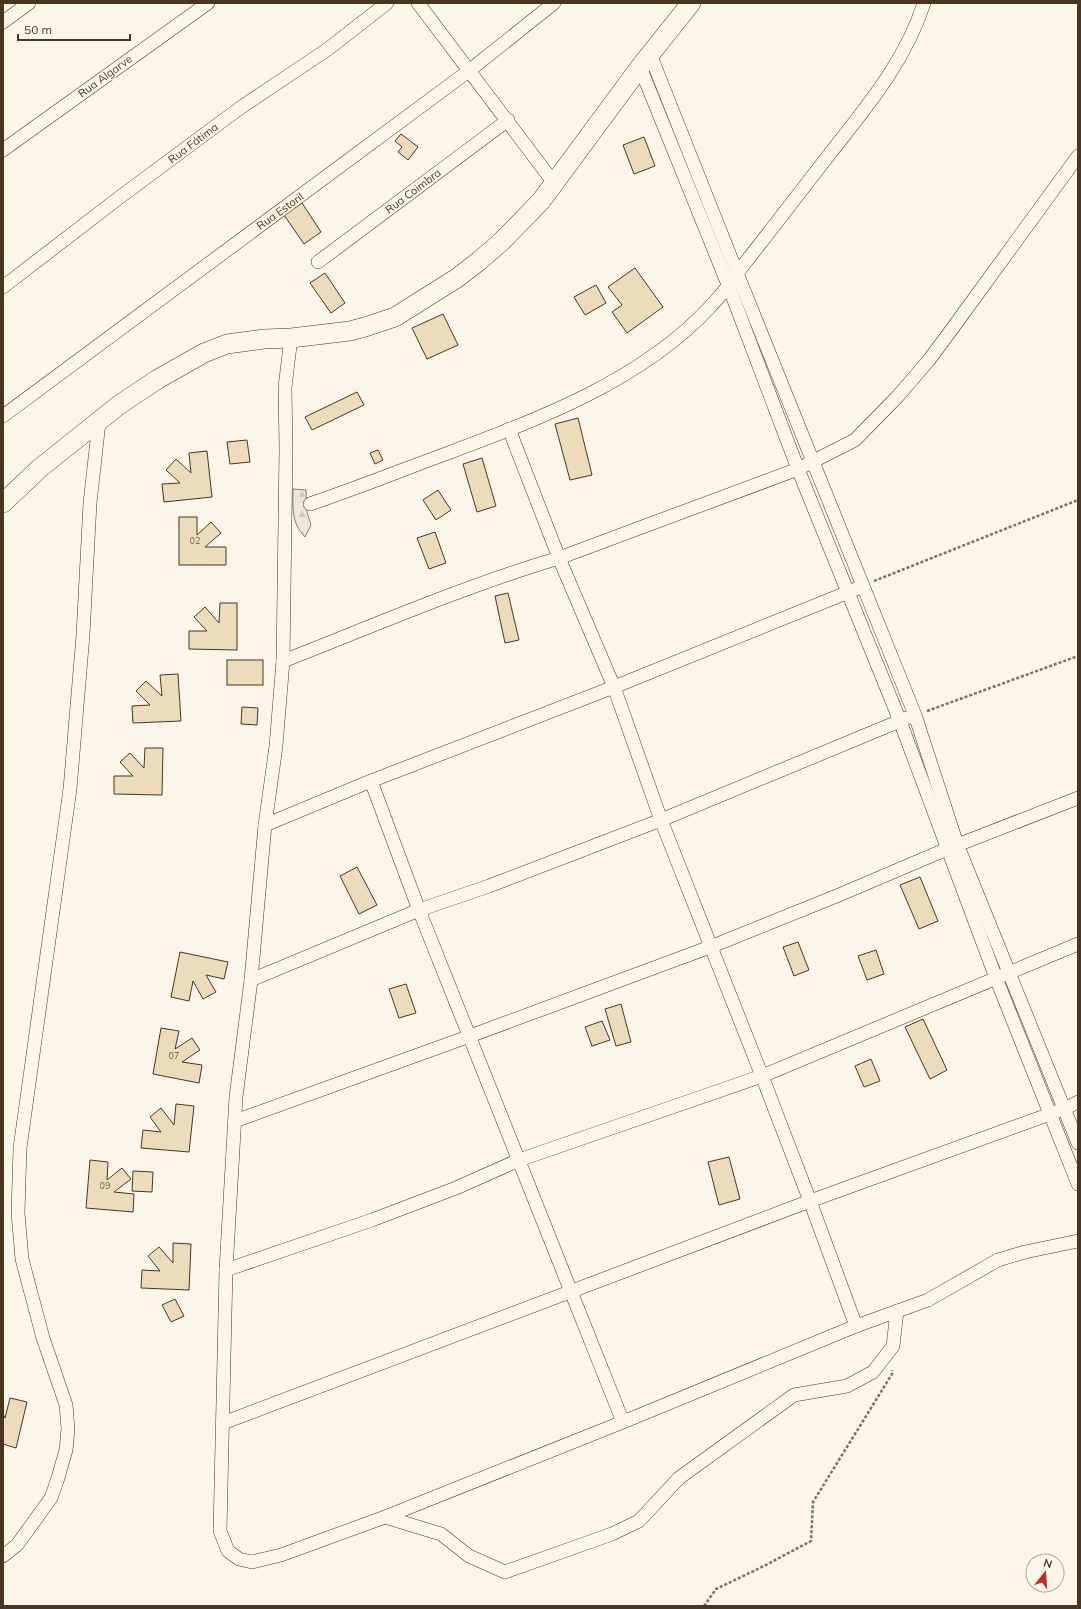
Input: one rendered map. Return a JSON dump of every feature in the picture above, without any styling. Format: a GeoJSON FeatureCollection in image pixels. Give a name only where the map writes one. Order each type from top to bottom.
{"type":"FeatureCollection","features":[{"type":"Feature","properties":{"kind":"main road"},"geometry":{"type":"LineString","coordinates":[[3,503],[40,468],[99,422],[158,379],[180,365],[227,344],[350,331],[365,327],[395,317],[457,278],[480,261],[523,220],[554,183],[645,61],[691,3]]}},
{"type":"Feature","properties":{"kind":"street"},"geometry":{"type":"LineString","coordinates":[[3,22],[29,3]]}},
{"type":"Feature","properties":{"kind":"street","name":"Rua Algarve"},"geometry":{"type":"LineString","coordinates":[[3,150],[208,3]]}},
{"type":"Feature","properties":{"kind":"street","name":"Rua Fátima"},"geometry":{"type":"LineString","coordinates":[[3,287],[120,197],[234,113],[333,45],[387,3]]}},
{"type":"Feature","properties":{"kind":"street"},"geometry":{"type":"LineString","coordinates":[[418,3],[508,120],[554,183]]}},
{"type":"Feature","properties":{"kind":"street","name":"Rua Estoril"},"geometry":{"type":"LineString","coordinates":[[3,416],[470,70],[554,3]]}},
{"type":"Feature","properties":{"kind":"street"},"geometry":{"type":"LineString","coordinates":[[310,504],[472,445],[584,397],[633,368],[688,330],[729,287],[737,273],[884,84],[908,42],[920,17],[924,3]]}},
{"type":"Feature","properties":{"kind":"street"},"geometry":{"type":"LineString","coordinates":[[645,61],[737,273],[915,715],[952,846],[996,978],[1078,1184]]}},
{"type":"Feature","properties":{"kind":"street"},"geometry":{"type":"LineString","coordinates":[[645,61],[798,468],[900,721],[952,846],[1009,972],[1078,1143]]}},
{"type":"Feature","properties":{"kind":"street","name":"Rua Coimbra"},"geometry":{"type":"LineString","coordinates":[[318,262],[508,120]]}},
{"type":"Feature","properties":{"kind":"street"},"geometry":{"type":"LineString","coordinates":[[283,661],[481,583],[558,558],[798,468],[855,440],[898,396],[952,329],[1078,156]]}},
{"type":"Feature","properties":{"kind":"street"},"geometry":{"type":"LineString","coordinates":[[291,338],[285,387],[286,449],[283,661],[276,746],[265,826],[251,980],[236,1097],[236,1121],[226,1270],[220,1530],[228,1551],[239,1559],[252,1562],[281,1555],[385,1516],[624,1422],[856,1326],[928,1300],[998,1260],[1025,1252],[1078,1241]]}},
{"type":"Feature","properties":{"kind":"street"},"geometry":{"type":"LineString","coordinates":[[3,1556],[17,1545],[51,1498],[66,1450],[68,1429],[66,1405],[43,1338],[22,1259],[18,1213],[19,1177],[20,1148],[70,789],[83,635],[90,503],[99,422]]}},
{"type":"Feature","properties":{"kind":"street"},"geometry":{"type":"LineString","coordinates":[[509,429],[558,558],[614,687],[661,820],[762,1076],[856,1326]]}},
{"type":"Feature","properties":{"kind":"street"},"geometry":{"type":"LineString","coordinates":[[265,826],[371,781],[614,687],[863,586]]}},
{"type":"Feature","properties":{"kind":"street"},"geometry":{"type":"LineString","coordinates":[[251,980],[419,910],[489,886],[661,820],[915,715]]}},
{"type":"Feature","properties":{"kind":"street"},"geometry":{"type":"LineString","coordinates":[[371,781],[419,910],[624,1422]]}},
{"type":"Feature","properties":{"kind":"street"},"geometry":{"type":"LineString","coordinates":[[236,1121],[470,1036],[710,946],[839,895],[952,846],[1078,798]]}},
{"type":"Feature","properties":{"kind":"street"},"geometry":{"type":"LineString","coordinates":[[226,1270],[372,1220],[456,1188],[519,1160],[762,1076],[1078,944]]}},
{"type":"Feature","properties":{"kind":"street"},"geometry":{"type":"LineString","coordinates":[[222,1423],[810,1201],[1078,1102]]}},
{"type":"Feature","properties":{"kind":"street"},"geometry":{"type":"LineString","coordinates":[[385,1516],[441,1534],[469,1556],[505,1572],[612,1534],[639,1521],[679,1478],[794,1395],[847,1386],[874,1372],[893,1346],[897,1311]]}},
{"type":"Feature","properties":{"kind":"path"},"geometry":{"type":"LineString","coordinates":[[863,586],[1078,500]]}},
{"type":"Feature","properties":{"kind":"path"},"geometry":{"type":"LineString","coordinates":[[915,715],[1078,656]]}},
{"type":"Feature","properties":{"kind":"path"},"geometry":{"type":"LineString","coordinates":[[704,1606],[716,1589],[811,1541],[814,1502],[892,1374],[893,1346]]}},
{"type":"Feature","properties":{"kind":"green space"},"geometry":{"type":"Polygon","coordinates":[[[293,489],[306,490],[307,512],[311,525],[305,537],[297,526],[295,520],[293,509],[293,489]]]}},
{"type":"Feature","properties":{"kind":"building"},"geometry":{"type":"Polygon","coordinates":[[[401,134],[418,147],[408,160],[398,152],[402,147],[395,141],[401,134]]]}},
{"type":"Feature","properties":{"kind":"building"},"geometry":{"type":"Polygon","coordinates":[[[644,137],[655,166],[634,174],[623,145],[644,137]]]}},
{"type":"Feature","properties":{"kind":"building"},"geometry":{"type":"Polygon","coordinates":[[[302,203],[321,232],[304,244],[284,215],[302,203]]]}},
{"type":"Feature","properties":{"kind":"building"},"geometry":{"type":"Polygon","coordinates":[[[635,268],[663,307],[627,333],[612,312],[622,305],[608,287],[635,268]]]}},
{"type":"Feature","properties":{"kind":"building"},"geometry":{"type":"Polygon","coordinates":[[[325,273],[345,303],[331,313],[310,283],[325,273]]]}},
{"type":"Feature","properties":{"kind":"building"},"geometry":{"type":"Polygon","coordinates":[[[596,285],[606,303],[585,315],[574,297],[596,285]]]}},
{"type":"Feature","properties":{"kind":"building"},"geometry":{"type":"Polygon","coordinates":[[[443,314],[458,345],[427,359],[412,328],[443,314]]]}},
{"type":"Feature","properties":{"kind":"building"},"geometry":{"type":"Polygon","coordinates":[[[357,392],[364,405],[312,430],[305,417],[357,392]]]}},
{"type":"Feature","properties":{"kind":"building"},"geometry":{"type":"Polygon","coordinates":[[[578,418],[592,475],[570,480],[555,424],[578,418]]]}},
{"type":"Feature","properties":{"kind":"building"},"geometry":{"type":"Polygon","coordinates":[[[247,440],[250,462],[230,464],[227,442],[247,440]]]}},
{"type":"Feature","properties":{"kind":"building"},"geometry":{"type":"Polygon","coordinates":[[[378,450],[383,460],[375,464],[370,453],[378,450]]]}},
{"type":"Feature","properties":{"kind":"building"},"geometry":{"type":"Polygon","coordinates":[[[207,451],[212,497],[164,502],[162,484],[180,483],[166,470],[176,459],[191,473],[189,453],[207,451]]]}},
{"type":"Feature","properties":{"kind":"building"},"geometry":{"type":"Polygon","coordinates":[[[482,458],[496,506],[477,512],[463,464],[482,458]]]}},
{"type":"Feature","properties":{"kind":"building"},"geometry":{"type":"Polygon","coordinates":[[[438,490],[451,510],[436,520],[423,500],[438,490]]]}},
{"type":"Feature","properties":{"kind":"building"},"geometry":{"type":"Polygon","coordinates":[[[179,517],[197,517],[197,535],[211,522],[221,533],[205,547],[226,547],[226,565],[179,565],[179,517]]]}},
{"type":"Feature","properties":{"kind":"building"},"geometry":{"type":"Polygon","coordinates":[[[435,532],[446,563],[429,569],[417,538],[435,532]]]}},
{"type":"Feature","properties":{"kind":"building"},"geometry":{"type":"Polygon","coordinates":[[[508,593],[519,640],[505,643],[495,596],[508,593]]]}},
{"type":"Feature","properties":{"kind":"building"},"geometry":{"type":"Polygon","coordinates":[[[220,603],[237,603],[237,650],[189,649],[189,631],[207,631],[194,617],[205,607],[219,623],[220,603]]]}},
{"type":"Feature","properties":{"kind":"building"},"geometry":{"type":"Polygon","coordinates":[[[227,660],[263,660],[263,685],[227,685],[227,660]]]}},
{"type":"Feature","properties":{"kind":"building"},"geometry":{"type":"Polygon","coordinates":[[[178,674],[181,721],[133,723],[132,706],[150,705],[136,691],[146,681],[162,696],[160,675],[178,674]]]}},
{"type":"Feature","properties":{"kind":"building"},"geometry":{"type":"Polygon","coordinates":[[[242,707],[258,708],[257,725],[241,724],[242,707]]]}},
{"type":"Feature","properties":{"kind":"building"},"geometry":{"type":"Polygon","coordinates":[[[145,748],[163,748],[162,795],[114,794],[114,776],[133,776],[120,762],[130,753],[144,768],[145,748]]]}},
{"type":"Feature","properties":{"kind":"building"},"geometry":{"type":"Polygon","coordinates":[[[357,867],[377,905],[359,914],[340,876],[357,867]]]}},
{"type":"Feature","properties":{"kind":"building"},"geometry":{"type":"Polygon","coordinates":[[[920,877],[938,921],[919,929],[900,885],[920,877]]]}},
{"type":"Feature","properties":{"kind":"building"},"geometry":{"type":"Polygon","coordinates":[[[798,942],[809,970],[794,976],[783,947],[798,942]]]}},
{"type":"Feature","properties":{"kind":"building"},"geometry":{"type":"Polygon","coordinates":[[[876,950],[884,974],[867,980],[858,956],[876,950]]]}},
{"type":"Feature","properties":{"kind":"building"},"geometry":{"type":"Polygon","coordinates":[[[180,952],[228,962],[224,979],[206,975],[216,992],[203,999],[193,981],[189,1001],[171,997],[180,952]]]}},
{"type":"Feature","properties":{"kind":"building"},"geometry":{"type":"Polygon","coordinates":[[[406,984],[416,1013],[399,1018],[389,989],[406,984]]]}},
{"type":"Feature","properties":{"kind":"building"},"geometry":{"type":"Polygon","coordinates":[[[621,1004],[631,1042],[616,1046],[605,1009],[621,1004]]]}},
{"type":"Feature","properties":{"kind":"building"},"geometry":{"type":"Polygon","coordinates":[[[923,1019],[947,1070],[930,1079],[905,1027],[923,1019]]]}},
{"type":"Feature","properties":{"kind":"building"},"geometry":{"type":"Polygon","coordinates":[[[602,1021],[610,1040],[592,1046],[585,1027],[602,1021]]]}},
{"type":"Feature","properties":{"kind":"building"},"geometry":{"type":"Polygon","coordinates":[[[161,1028],[179,1031],[175,1049],[192,1038],[200,1050],[182,1062],[202,1065],[199,1083],[153,1074],[161,1028]]]}},
{"type":"Feature","properties":{"kind":"building"},"geometry":{"type":"Polygon","coordinates":[[[871,1059],[880,1081],[864,1087],[855,1066],[871,1059]]]}},
{"type":"Feature","properties":{"kind":"building"},"geometry":{"type":"Polygon","coordinates":[[[176,1104],[194,1106],[189,1152],[141,1148],[143,1130],[161,1132],[150,1117],[161,1108],[174,1125],[176,1104]]]}},
{"type":"Feature","properties":{"kind":"building"},"geometry":{"type":"Polygon","coordinates":[[[729,1157],[740,1199],[719,1205],[708,1162],[729,1157]]]}},
{"type":"Feature","properties":{"kind":"building"},"geometry":{"type":"Polygon","coordinates":[[[90,1160],[108,1162],[107,1180],[122,1168],[131,1179],[114,1192],[134,1194],[133,1212],[86,1208],[90,1160]]]}},
{"type":"Feature","properties":{"kind":"building"},"geometry":{"type":"Polygon","coordinates":[[[133,1171],[153,1172],[152,1192],[132,1191],[133,1171]]]}},
{"type":"Feature","properties":{"kind":"building"},"geometry":{"type":"Polygon","coordinates":[[[173,1243],[191,1244],[189,1290],[141,1288],[142,1270],[160,1271],[148,1256],[159,1247],[173,1263],[173,1243]]]}},
{"type":"Feature","properties":{"kind":"building"},"geometry":{"type":"Polygon","coordinates":[[[175,1299],[184,1316],[171,1322],[162,1305],[175,1299]]]}},
{"type":"Feature","properties":{"kind":"building"},"geometry":{"type":"Polygon","coordinates":[[[10,1398],[27,1402],[16,1448],[3,1444],[3,1414],[5,1418],[10,1398]]]}}]}
